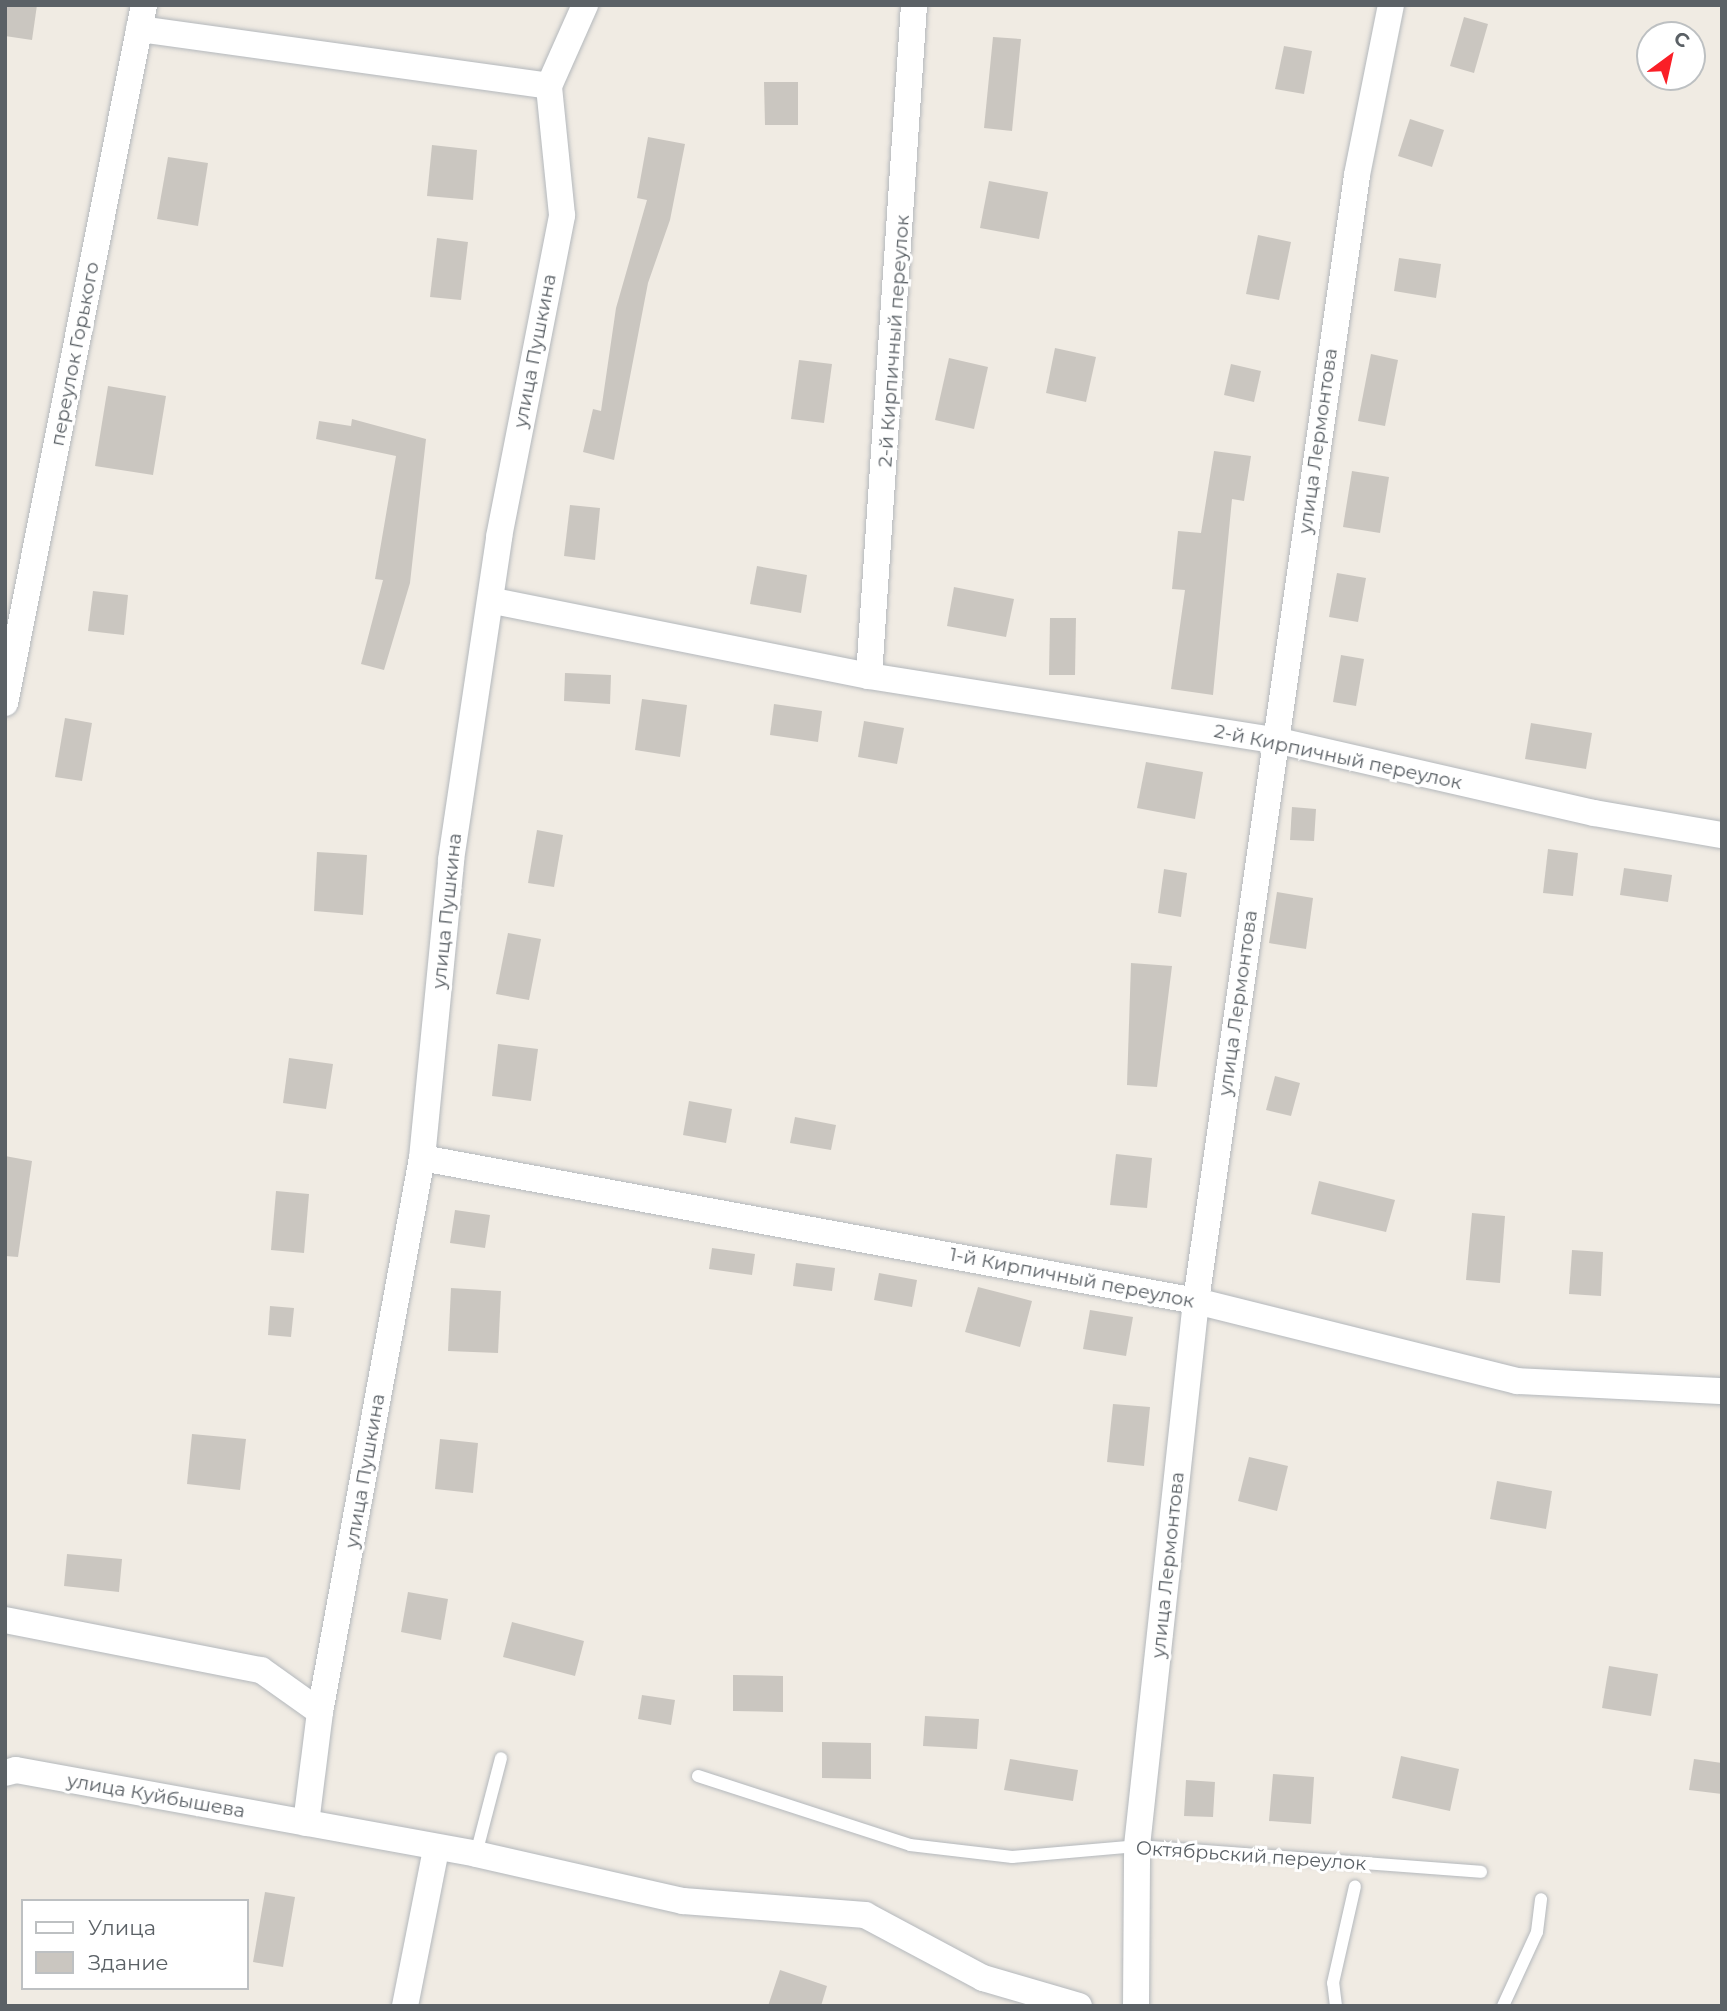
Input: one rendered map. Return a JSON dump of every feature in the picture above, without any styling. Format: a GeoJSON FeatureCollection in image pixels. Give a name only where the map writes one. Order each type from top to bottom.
{"type":"FeatureCollection","features":[{"type":"Feature","properties":{"kind":"street","name":"улица Пушкина"},"geometry":{"type":"LineString","coordinates":[[306,1824],[320,1712],[422,1158],[451,860],[494,601],[499,537],[562,215],[549,86],[585,5]]}},
{"type":"Feature","properties":{"kind":"street","name":"2-й Кирпичный переулок"},"geometry":{"type":"LineString","coordinates":[[869,676],[914,5]]}},
{"type":"Feature","properties":{"kind":"street","name":"улица Лермонтова"},"geometry":{"type":"LineString","coordinates":[[1136,2006],[1138,1846],[1196,1301],[1357,175],[1391,5]]}},
{"type":"Feature","properties":{"kind":"street"},"geometry":{"type":"LineString","coordinates":[[142,17],[549,86]]}},
{"type":"Feature","properties":{"kind":"street","name":"переулок Горького"},"geometry":{"type":"LineString","coordinates":[[5,703],[142,17]]}},
{"type":"Feature","properties":{"kind":"street","name":"2-й Кирпичный переулок"},"geometry":{"type":"LineString","coordinates":[[494,601],[869,676],[1275,740],[1594,813],[1722,835]]}},
{"type":"Feature","properties":{"kind":"street","name":"1-й Кирпичный переулок"},"geometry":{"type":"LineString","coordinates":[[422,1158],[1196,1301],[1517,1381],[1722,1391]]}},
{"type":"Feature","properties":{"kind":"street"},"geometry":{"type":"LineString","coordinates":[[5,1620],[261,1670],[320,1712]]}},
{"type":"Feature","properties":{"kind":"street","name":"улица Куйбышева"},"geometry":{"type":"LineString","coordinates":[[5,1773],[16,1770],[436,1849],[477,1854],[683,1901],[865,1915],[984,1978],[1079,2006]]}},
{"type":"Feature","properties":{"kind":"street"},"geometry":{"type":"LineString","coordinates":[[405,2006],[436,1849]]}},
{"type":"Feature","properties":{"kind":"lane"},"geometry":{"type":"LineString","coordinates":[[477,1854],[501,1758]]}},
{"type":"Feature","properties":{"kind":"lane","name":"Октябрьский переулок"},"geometry":{"type":"LineString","coordinates":[[698,1776],[910,1845],[1012,1857],[1138,1846],[1481,1872]]}},
{"type":"Feature","properties":{"kind":"lane"},"geometry":{"type":"LineString","coordinates":[[1336,2006],[1333,1983],[1355,1886]]}},
{"type":"Feature","properties":{"kind":"lane"},"geometry":{"type":"LineString","coordinates":[[1503,2006],[1537,1932],[1541,1899]]}},
{"type":"Feature","properties":{"kind":"building"},"geometry":{"type":"Polygon","coordinates":[[[5,5],[37,5],[32,40],[5,36],[5,5]]]}},
{"type":"Feature","properties":{"kind":"building"},"geometry":{"type":"Polygon","coordinates":[[[1464,17],[1488,24],[1474,73],[1450,66],[1464,17]]]}},
{"type":"Feature","properties":{"kind":"building"},"geometry":{"type":"Polygon","coordinates":[[[993,37],[1021,39],[1012,131],[984,128],[993,37]]]}},
{"type":"Feature","properties":{"kind":"building"},"geometry":{"type":"Polygon","coordinates":[[[1284,46],[1312,51],[1304,94],[1275,89],[1284,46]]]}},
{"type":"Feature","properties":{"kind":"building"},"geometry":{"type":"Polygon","coordinates":[[[764,82],[798,82],[798,125],[765,125],[764,82]]]}},
{"type":"Feature","properties":{"kind":"building"},"geometry":{"type":"Polygon","coordinates":[[[1410,119],[1444,130],[1432,167],[1398,156],[1410,119]]]}},
{"type":"Feature","properties":{"kind":"building"},"geometry":{"type":"Polygon","coordinates":[[[648,137],[685,144],[670,220],[648,283],[614,460],[583,452],[593,409],[601,411],[616,308],[647,200],[637,198],[648,137]]]}},
{"type":"Feature","properties":{"kind":"building"},"geometry":{"type":"Polygon","coordinates":[[[432,145],[477,150],[473,200],[427,196],[432,145]]]}},
{"type":"Feature","properties":{"kind":"building"},"geometry":{"type":"Polygon","coordinates":[[[168,157],[208,163],[198,226],[157,219],[168,157]]]}},
{"type":"Feature","properties":{"kind":"building"},"geometry":{"type":"Polygon","coordinates":[[[989,181],[1048,192],[1039,239],[980,228],[989,181]]]}},
{"type":"Feature","properties":{"kind":"building"},"geometry":{"type":"Polygon","coordinates":[[[1258,235],[1291,242],[1279,300],[1246,294],[1258,235]]]}},
{"type":"Feature","properties":{"kind":"building"},"geometry":{"type":"Polygon","coordinates":[[[437,238],[468,242],[461,300],[430,297],[437,238]]]}},
{"type":"Feature","properties":{"kind":"building"},"geometry":{"type":"Polygon","coordinates":[[[1399,258],[1441,264],[1436,298],[1394,291],[1399,258]]]}},
{"type":"Feature","properties":{"kind":"building"},"geometry":{"type":"Polygon","coordinates":[[[1055,348],[1096,357],[1086,402],[1046,393],[1055,348]]]}},
{"type":"Feature","properties":{"kind":"building"},"geometry":{"type":"Polygon","coordinates":[[[1371,354],[1398,360],[1385,426],[1358,421],[1371,354]]]}},
{"type":"Feature","properties":{"kind":"building"},"geometry":{"type":"Polygon","coordinates":[[[949,358],[988,367],[974,429],[935,420],[949,358]]]}},
{"type":"Feature","properties":{"kind":"building"},"geometry":{"type":"Polygon","coordinates":[[[799,360],[832,364],[824,423],[791,419],[799,360]]]}},
{"type":"Feature","properties":{"kind":"building"},"geometry":{"type":"Polygon","coordinates":[[[1231,364],[1261,371],[1254,402],[1224,395],[1231,364]]]}},
{"type":"Feature","properties":{"kind":"building"},"geometry":{"type":"Polygon","coordinates":[[[108,386],[166,396],[153,475],[95,466],[108,386]]]}},
{"type":"Feature","properties":{"kind":"building"},"geometry":{"type":"Polygon","coordinates":[[[352,419],[426,439],[410,583],[384,670],[361,664],[383,580],[375,579],[396,456],[316,439],[319,421],[351,426],[352,419]]]}},
{"type":"Feature","properties":{"kind":"building"},"geometry":{"type":"Polygon","coordinates":[[[1214,451],[1251,456],[1244,501],[1232,499],[1213,695],[1171,689],[1185,590],[1172,589],[1178,531],[1201,533],[1214,451]]]}},
{"type":"Feature","properties":{"kind":"building"},"geometry":{"type":"Polygon","coordinates":[[[1352,471],[1389,477],[1380,533],[1343,527],[1352,471]]]}},
{"type":"Feature","properties":{"kind":"building"},"geometry":{"type":"Polygon","coordinates":[[[570,505],[600,508],[595,560],[564,556],[570,505]]]}},
{"type":"Feature","properties":{"kind":"building"},"geometry":{"type":"Polygon","coordinates":[[[757,566],[807,575],[801,613],[750,604],[757,566]]]}},
{"type":"Feature","properties":{"kind":"building"},"geometry":{"type":"Polygon","coordinates":[[[1337,573],[1366,578],[1358,622],[1329,617],[1337,573]]]}},
{"type":"Feature","properties":{"kind":"building"},"geometry":{"type":"Polygon","coordinates":[[[954,587],[1014,599],[1006,637],[947,626],[954,587]]]}},
{"type":"Feature","properties":{"kind":"building"},"geometry":{"type":"Polygon","coordinates":[[[93,591],[128,595],[124,635],[88,631],[93,591]]]}},
{"type":"Feature","properties":{"kind":"building"},"geometry":{"type":"Polygon","coordinates":[[[1050,618],[1076,618],[1075,675],[1049,675],[1050,618]]]}},
{"type":"Feature","properties":{"kind":"building"},"geometry":{"type":"Polygon","coordinates":[[[1341,655],[1364,659],[1356,706],[1333,702],[1341,655]]]}},
{"type":"Feature","properties":{"kind":"building"},"geometry":{"type":"Polygon","coordinates":[[[565,673],[611,675],[610,704],[564,701],[565,673]]]}},
{"type":"Feature","properties":{"kind":"building"},"geometry":{"type":"Polygon","coordinates":[[[642,699],[687,705],[680,757],[635,750],[642,699]]]}},
{"type":"Feature","properties":{"kind":"building"},"geometry":{"type":"Polygon","coordinates":[[[774,704],[822,711],[818,742],[770,735],[774,704]]]}},
{"type":"Feature","properties":{"kind":"building"},"geometry":{"type":"Polygon","coordinates":[[[65,718],[92,723],[82,781],[55,777],[65,718]]]}},
{"type":"Feature","properties":{"kind":"building"},"geometry":{"type":"Polygon","coordinates":[[[864,721],[904,728],[897,764],[858,757],[864,721]]]}},
{"type":"Feature","properties":{"kind":"building"},"geometry":{"type":"Polygon","coordinates":[[[1531,723],[1592,733],[1586,769],[1525,759],[1531,723]]]}},
{"type":"Feature","properties":{"kind":"building"},"geometry":{"type":"Polygon","coordinates":[[[1146,762],[1203,772],[1195,819],[1137,808],[1146,762]]]}},
{"type":"Feature","properties":{"kind":"building"},"geometry":{"type":"Polygon","coordinates":[[[1292,807],[1316,809],[1314,841],[1290,840],[1292,807]]]}},
{"type":"Feature","properties":{"kind":"building"},"geometry":{"type":"Polygon","coordinates":[[[537,830],[563,835],[554,887],[528,883],[537,830]]]}},
{"type":"Feature","properties":{"kind":"building"},"geometry":{"type":"Polygon","coordinates":[[[1548,849],[1578,853],[1573,896],[1543,893],[1548,849]]]}},
{"type":"Feature","properties":{"kind":"building"},"geometry":{"type":"Polygon","coordinates":[[[317,852],[367,855],[363,915],[314,911],[317,852]]]}},
{"type":"Feature","properties":{"kind":"building"},"geometry":{"type":"Polygon","coordinates":[[[1624,868],[1672,875],[1668,902],[1620,895],[1624,868]]]}},
{"type":"Feature","properties":{"kind":"building"},"geometry":{"type":"Polygon","coordinates":[[[1164,869],[1187,873],[1181,917],[1158,913],[1164,869]]]}},
{"type":"Feature","properties":{"kind":"building"},"geometry":{"type":"Polygon","coordinates":[[[1277,892],[1313,898],[1306,949],[1269,943],[1277,892]]]}},
{"type":"Feature","properties":{"kind":"building"},"geometry":{"type":"Polygon","coordinates":[[[508,933],[541,939],[529,1000],[496,994],[508,933]]]}},
{"type":"Feature","properties":{"kind":"building"},"geometry":{"type":"Polygon","coordinates":[[[1131,963],[1172,966],[1157,1087],[1127,1085],[1131,963]]]}},
{"type":"Feature","properties":{"kind":"building"},"geometry":{"type":"Polygon","coordinates":[[[498,1044],[538,1049],[531,1101],[492,1096],[498,1044]]]}},
{"type":"Feature","properties":{"kind":"building"},"geometry":{"type":"Polygon","coordinates":[[[289,1058],[333,1064],[326,1109],[283,1103],[289,1058]]]}},
{"type":"Feature","properties":{"kind":"building"},"geometry":{"type":"Polygon","coordinates":[[[1275,1076],[1300,1083],[1291,1116],[1266,1110],[1275,1076]]]}},
{"type":"Feature","properties":{"kind":"building"},"geometry":{"type":"Polygon","coordinates":[[[689,1101],[732,1109],[726,1143],[683,1135],[689,1101]]]}},
{"type":"Feature","properties":{"kind":"building"},"geometry":{"type":"Polygon","coordinates":[[[795,1117],[836,1125],[831,1150],[790,1143],[795,1117]]]}},
{"type":"Feature","properties":{"kind":"building"},"geometry":{"type":"Polygon","coordinates":[[[1116,1154],[1152,1158],[1147,1208],[1110,1205],[1116,1154]]]}},
{"type":"Feature","properties":{"kind":"building"},"geometry":{"type":"Polygon","coordinates":[[[5,1156],[32,1161],[18,1257],[5,1256],[5,1156]]]}},
{"type":"Feature","properties":{"kind":"building"},"geometry":{"type":"Polygon","coordinates":[[[1319,1181],[1395,1200],[1386,1232],[1311,1214],[1319,1181]]]}},
{"type":"Feature","properties":{"kind":"building"},"geometry":{"type":"Polygon","coordinates":[[[276,1191],[309,1194],[304,1253],[271,1250],[276,1191]]]}},
{"type":"Feature","properties":{"kind":"building"},"geometry":{"type":"Polygon","coordinates":[[[455,1210],[490,1215],[485,1248],[450,1243],[455,1210]]]}},
{"type":"Feature","properties":{"kind":"building"},"geometry":{"type":"Polygon","coordinates":[[[1472,1213],[1505,1216],[1500,1283],[1466,1280],[1472,1213]]]}},
{"type":"Feature","properties":{"kind":"building"},"geometry":{"type":"Polygon","coordinates":[[[712,1248],[755,1254],[752,1275],[709,1269],[712,1248]]]}},
{"type":"Feature","properties":{"kind":"building"},"geometry":{"type":"Polygon","coordinates":[[[1572,1250],[1603,1252],[1601,1296],[1569,1294],[1572,1250]]]}},
{"type":"Feature","properties":{"kind":"building"},"geometry":{"type":"Polygon","coordinates":[[[796,1263],[835,1268],[832,1291],[793,1286],[796,1263]]]}},
{"type":"Feature","properties":{"kind":"building"},"geometry":{"type":"Polygon","coordinates":[[[879,1273],[917,1280],[912,1307],[874,1300],[879,1273]]]}},
{"type":"Feature","properties":{"kind":"building"},"geometry":{"type":"Polygon","coordinates":[[[978,1287],[1032,1301],[1020,1347],[965,1332],[978,1287]]]}},
{"type":"Feature","properties":{"kind":"building"},"geometry":{"type":"Polygon","coordinates":[[[451,1288],[501,1291],[498,1353],[448,1351],[451,1288]]]}},
{"type":"Feature","properties":{"kind":"building"},"geometry":{"type":"Polygon","coordinates":[[[270,1306],[294,1308],[291,1337],[268,1335],[270,1306]]]}},
{"type":"Feature","properties":{"kind":"building"},"geometry":{"type":"Polygon","coordinates":[[[1090,1310],[1133,1317],[1126,1356],[1083,1349],[1090,1310]]]}},
{"type":"Feature","properties":{"kind":"building"},"geometry":{"type":"Polygon","coordinates":[[[1113,1404],[1150,1407],[1144,1466],[1107,1462],[1113,1404]]]}},
{"type":"Feature","properties":{"kind":"building"},"geometry":{"type":"Polygon","coordinates":[[[192,1434],[246,1439],[240,1490],[187,1484],[192,1434]]]}},
{"type":"Feature","properties":{"kind":"building"},"geometry":{"type":"Polygon","coordinates":[[[440,1439],[478,1443],[473,1493],[435,1489],[440,1439]]]}},
{"type":"Feature","properties":{"kind":"building"},"geometry":{"type":"Polygon","coordinates":[[[1249,1457],[1288,1466],[1277,1511],[1238,1501],[1249,1457]]]}},
{"type":"Feature","properties":{"kind":"building"},"geometry":{"type":"Polygon","coordinates":[[[1497,1481],[1552,1491],[1546,1529],[1490,1519],[1497,1481]]]}},
{"type":"Feature","properties":{"kind":"building"},"geometry":{"type":"Polygon","coordinates":[[[67,1554],[122,1559],[119,1592],[64,1586],[67,1554]]]}},
{"type":"Feature","properties":{"kind":"building"},"geometry":{"type":"Polygon","coordinates":[[[408,1592],[448,1599],[441,1640],[401,1632],[408,1592]]]}},
{"type":"Feature","properties":{"kind":"building"},"geometry":{"type":"Polygon","coordinates":[[[512,1622],[584,1641],[575,1676],[503,1657],[512,1622]]]}},
{"type":"Feature","properties":{"kind":"building"},"geometry":{"type":"Polygon","coordinates":[[[1609,1666],[1658,1674],[1651,1716],[1602,1708],[1609,1666]]]}},
{"type":"Feature","properties":{"kind":"building"},"geometry":{"type":"Polygon","coordinates":[[[733,1675],[783,1676],[783,1712],[733,1711],[733,1675]]]}},
{"type":"Feature","properties":{"kind":"building"},"geometry":{"type":"Polygon","coordinates":[[[642,1695],[675,1700],[671,1725],[638,1719],[642,1695]]]}},
{"type":"Feature","properties":{"kind":"building"},"geometry":{"type":"Polygon","coordinates":[[[925,1716],[979,1719],[977,1749],[923,1746],[925,1716]]]}},
{"type":"Feature","properties":{"kind":"building"},"geometry":{"type":"Polygon","coordinates":[[[822,1742],[871,1743],[871,1779],[822,1778],[822,1742]]]}},
{"type":"Feature","properties":{"kind":"building"},"geometry":{"type":"Polygon","coordinates":[[[1401,1756],[1459,1769],[1450,1811],[1392,1798],[1401,1756]]]}},
{"type":"Feature","properties":{"kind":"building"},"geometry":{"type":"Polygon","coordinates":[[[1010,1759],[1078,1770],[1073,1801],[1004,1790],[1010,1759]]]}},
{"type":"Feature","properties":{"kind":"building"},"geometry":{"type":"Polygon","coordinates":[[[1694,1759],[1722,1763],[1722,1794],[1689,1790],[1694,1759]]]}},
{"type":"Feature","properties":{"kind":"building"},"geometry":{"type":"Polygon","coordinates":[[[1273,1774],[1314,1777],[1311,1824],[1269,1821],[1273,1774]]]}},
{"type":"Feature","properties":{"kind":"building"},"geometry":{"type":"Polygon","coordinates":[[[1186,1780],[1215,1782],[1213,1817],[1184,1816],[1186,1780]]]}},
{"type":"Feature","properties":{"kind":"building"},"geometry":{"type":"Polygon","coordinates":[[[265,1892],[295,1897],[283,1967],[253,1962],[265,1892]]]}},
{"type":"Feature","properties":{"kind":"building"},"geometry":{"type":"Polygon","coordinates":[[[780,1970],[827,1986],[821,2006],[768,2006],[780,1970]]]}}]}
